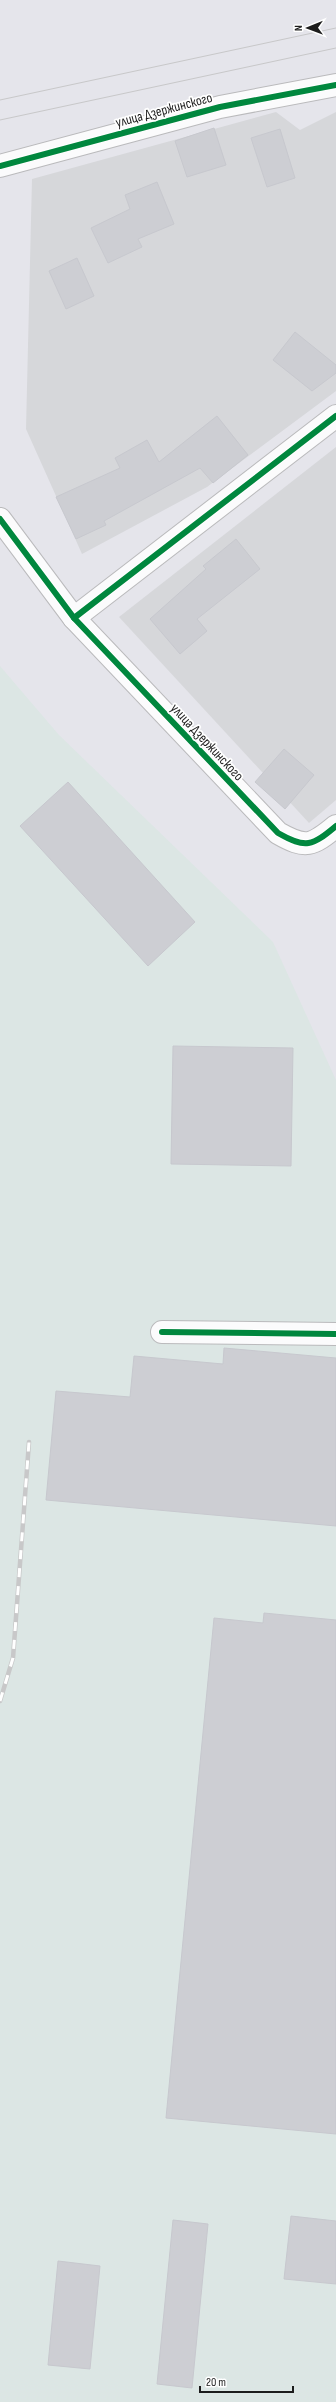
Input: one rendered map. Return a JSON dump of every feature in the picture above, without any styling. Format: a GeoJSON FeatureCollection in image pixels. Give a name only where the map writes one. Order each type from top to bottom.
{"type":"FeatureCollection","features":[{"type":"Feature","properties":{"kind":"street","name":"улица Дзержинского"},"geometry":{"type":"LineString","coordinates":[[0,166],[220,107],[336,85]]}},
{"type":"Feature","properties":{"kind":"street"},"geometry":{"type":"LineString","coordinates":[[74,618],[336,416]]}},
{"type":"Feature","properties":{"kind":"street","name":"улица Дзержинского"},"geometry":{"type":"LineString","coordinates":[[0,519],[74,618],[278,833],[297,844],[318,841],[336,826]]}},
{"type":"Feature","properties":{"kind":"street"},"geometry":{"type":"LineString","coordinates":[[162,1332],[336,1334]]}},
{"type":"Feature","properties":{"kind":"shaded area"},"geometry":{"type":"Polygon","coordinates":[[[276,112],[300,130],[336,112],[336,391],[207,487],[82,554],[26,429],[32,179],[276,112]]]}},
{"type":"Feature","properties":{"kind":"shaded area"},"geometry":{"type":"Polygon","coordinates":[[[336,447],[336,800],[309,823],[119,617],[336,447]]]}},
{"type":"Feature","properties":{"kind":"shaded area"},"geometry":{"type":"Polygon","coordinates":[[[0,666],[59,735],[273,942],[336,1080],[336,2402],[0,2402],[0,666]]]}},
{"type":"Feature","properties":{"kind":"building"},"geometry":{"type":"Polygon","coordinates":[[[214,128],[226,165],[187,177],[175,141],[214,128]]]}},
{"type":"Feature","properties":{"kind":"building"},"geometry":{"type":"Polygon","coordinates":[[[280,129],[295,178],[267,187],[251,138],[280,129]]]}},
{"type":"Feature","properties":{"kind":"building"},"geometry":{"type":"Polygon","coordinates":[[[157,182],[174,224],[138,239],[142,247],[108,263],[91,228],[130,209],[125,195],[157,182]]]}},
{"type":"Feature","properties":{"kind":"building"},"geometry":{"type":"Polygon","coordinates":[[[77,258],[94,296],[66,309],[49,271],[77,258]]]}},
{"type":"Feature","properties":{"kind":"building"},"geometry":{"type":"Polygon","coordinates":[[[295,332],[336,365],[336,373],[312,391],[273,360],[295,332]]]}},
{"type":"Feature","properties":{"kind":"building"},"geometry":{"type":"Polygon","coordinates":[[[217,416],[248,455],[213,483],[200,468],[104,521],[106,525],[76,539],[56,497],[120,468],[115,458],[147,440],[159,462],[217,416]]]}},
{"type":"Feature","properties":{"kind":"building"},"geometry":{"type":"Polygon","coordinates":[[[236,539],[260,569],[197,619],[207,631],[180,654],[150,619],[206,569],[203,566],[236,539]]]}},
{"type":"Feature","properties":{"kind":"building"},"geometry":{"type":"Polygon","coordinates":[[[284,749],[314,775],[285,809],[255,782],[284,749]]]}},
{"type":"Feature","properties":{"kind":"building"},"geometry":{"type":"Polygon","coordinates":[[[68,782],[195,922],[148,966],[20,826],[68,782]]]}},
{"type":"Feature","properties":{"kind":"building"},"geometry":{"type":"Polygon","coordinates":[[[173,1046],[293,1048],[291,1166],[171,1164],[173,1046]]]}},
{"type":"Feature","properties":{"kind":"building"},"geometry":{"type":"Polygon","coordinates":[[[224,1348],[336,1358],[336,1526],[46,1500],[56,1391],[130,1397],[134,1356],[223,1364],[224,1348]]]}},
{"type":"Feature","properties":{"kind":"building"},"geometry":{"type":"Polygon","coordinates":[[[264,1613],[336,1620],[336,2134],[166,2118],[214,1618],[263,1623],[264,1613]]]}},
{"type":"Feature","properties":{"kind":"building"},"geometry":{"type":"Polygon","coordinates":[[[291,2216],[336,2221],[336,2284],[284,2279],[291,2216]]]}},
{"type":"Feature","properties":{"kind":"building"},"geometry":{"type":"Polygon","coordinates":[[[173,2220],[208,2224],[192,2388],[157,2384],[173,2220]]]}},
{"type":"Feature","properties":{"kind":"building"},"geometry":{"type":"Polygon","coordinates":[[[58,2261],[100,2266],[90,2369],[48,2365],[58,2261]]]}},
{"type":"Feature","properties":{"kind":"tram line"},"geometry":{"type":"LineString","coordinates":[[0,100],[336,28]]}},
{"type":"Feature","properties":{"kind":"tram line"},"geometry":{"type":"LineString","coordinates":[[0,120],[336,48]]}},
{"type":"Feature","properties":{"kind":"railway"},"geometry":{"type":"LineString","coordinates":[[0,1701],[13,1658],[29,1442]]}},
{"type":"Feature","properties":{"kind":"cycle path"},"geometry":{"type":"LineString","coordinates":[[0,166],[220,107],[336,85]]}},
{"type":"Feature","properties":{"kind":"cycle path"},"geometry":{"type":"LineString","coordinates":[[74,618],[336,416]]}},
{"type":"Feature","properties":{"kind":"cycle path"},"geometry":{"type":"LineString","coordinates":[[0,519],[74,618],[278,833],[296,841],[308,843],[321,838],[336,826]]}},
{"type":"Feature","properties":{"kind":"cycle path"},"geometry":{"type":"LineString","coordinates":[[162,1332],[336,1334]]}}]}
